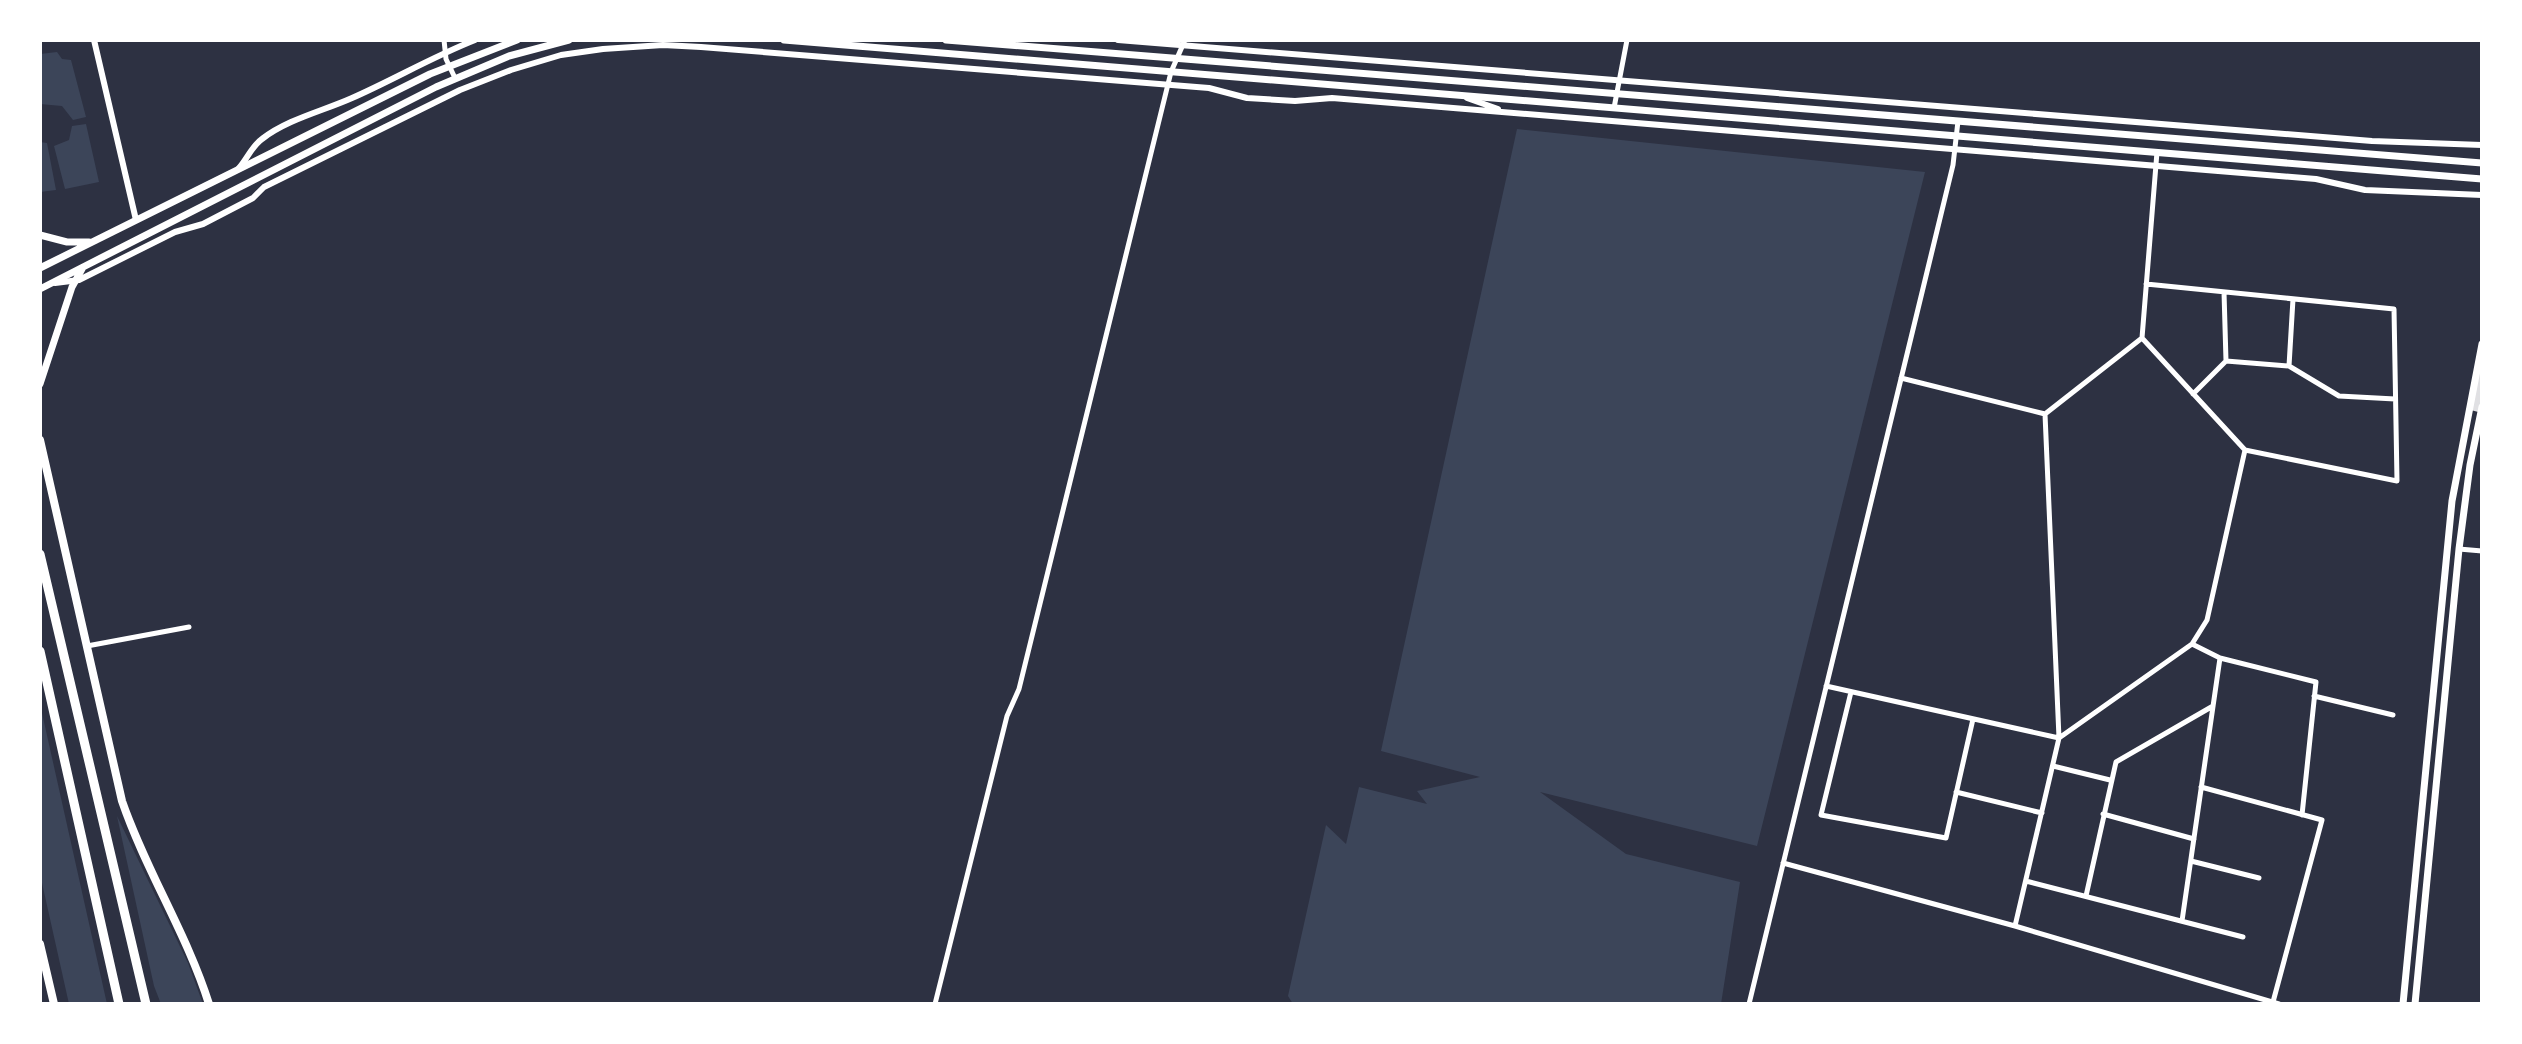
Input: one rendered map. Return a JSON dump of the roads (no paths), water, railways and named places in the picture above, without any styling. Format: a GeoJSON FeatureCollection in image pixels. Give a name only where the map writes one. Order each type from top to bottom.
{"type":"FeatureCollection","features":[{"type":"Feature","properties":{"kind":"highway"},"geometry":{"type":"LineString","coordinates":[[40,554],[146,1004]]}},
{"type":"Feature","properties":{"kind":"highway"},"geometry":{"type":"LineString","coordinates":[[40,651],[119,1004]]}},
{"type":"Feature","properties":{"kind":"main road"},"geometry":{"type":"LineString","coordinates":[[40,268],[449,65],[517,40]]}},
{"type":"Feature","properties":{"kind":"main road"},"geometry":{"type":"LineString","coordinates":[[43,287],[455,78],[509,56],[569,40]]}},
{"type":"Feature","properties":{"kind":"main road"},"geometry":{"type":"LineString","coordinates":[[784,40],[2482,179]]}},
{"type":"Feature","properties":{"kind":"main road"},"geometry":{"type":"LineString","coordinates":[[948,40],[2482,163]]}},
{"type":"Feature","properties":{"kind":"main road"},"geometry":{"type":"LineString","coordinates":[[40,235],[74,243],[99,238]]}},
{"type":"Feature","properties":{"kind":"main road"},"geometry":{"type":"LineString","coordinates":[[40,384],[71,290],[87,265]]}},
{"type":"Feature","properties":{"kind":"main road"},"geometry":{"type":"LineString","coordinates":[[2403,1004],[2452,501],[2482,344]]}},
{"type":"Feature","properties":{"kind":"main road"},"geometry":{"type":"LineString","coordinates":[[2415,1004],[2459,549],[2470,465],[2482,407]]}},
{"type":"Feature","properties":{"kind":"main road"},"geometry":{"type":"LineString","coordinates":[[40,441],[126,812],[209,1004]]}},
{"type":"Feature","properties":{"kind":"main road"},"geometry":{"type":"LineString","coordinates":[[40,944],[47,990],[54,1004]]}},
{"type":"Feature","properties":{"kind":"street"},"geometry":{"type":"LineString","coordinates":[[94,40],[136,220]]}},
{"type":"Feature","properties":{"kind":"street"},"geometry":{"type":"LineString","coordinates":[[444,40],[444,52],[455,78]]}},
{"type":"Feature","properties":{"kind":"street"},"geometry":{"type":"LineString","coordinates":[[234,172],[258,141],[266,136],[475,40]]}},
{"type":"Feature","properties":{"kind":"street"},"geometry":{"type":"LineString","coordinates":[[1118,40],[2372,141],[2482,145]]}},
{"type":"Feature","properties":{"kind":"street"},"geometry":{"type":"LineString","coordinates":[[1614,108],[1627,40]]}},
{"type":"Feature","properties":{"kind":"street"},"geometry":{"type":"LineString","coordinates":[[935,1004],[1007,716],[1019,689],[1171,72],[1184,43]]}},
{"type":"Feature","properties":{"kind":"street"},"geometry":{"type":"LineString","coordinates":[[43,287],[78,280],[175,232],[203,224],[253,198],[264,187],[460,90],[511,70],[582,52],[641,45],[682,45],[1209,88],[1247,98],[1332,98],[2316,179],[2365,190],[2482,195]]}},
{"type":"Feature","properties":{"kind":"street"},"geometry":{"type":"LineString","coordinates":[[1455,95],[1513,113]]}},
{"type":"Feature","properties":{"kind":"street"},"geometry":{"type":"LineString","coordinates":[[1749,1004],[1956,149],[1958,121]]}},
{"type":"Feature","properties":{"kind":"street"},"geometry":{"type":"LineString","coordinates":[[2146,284],[2394,309],[2397,481],[2245,450],[2142,338],[2146,284],[2157,152]]}},
{"type":"Feature","properties":{"kind":"street"},"geometry":{"type":"LineString","coordinates":[[2193,394],[2226,361],[2224,292]]}},
{"type":"Feature","properties":{"kind":"street"},"geometry":{"type":"LineString","coordinates":[[2289,366],[2293,299]]}},
{"type":"Feature","properties":{"kind":"street"},"geometry":{"type":"LineString","coordinates":[[2045,414],[2142,338]]}},
{"type":"Feature","properties":{"kind":"street"},"geometry":{"type":"LineString","coordinates":[[2226,361],[2289,366],[2339,396],[2395,399]]}},
{"type":"Feature","properties":{"kind":"street"},"geometry":{"type":"LineString","coordinates":[[1901,378],[2045,414]]}},
{"type":"Feature","properties":{"kind":"street"},"geometry":{"type":"LineString","coordinates":[[2015,926],[2059,738],[2045,414]]}},
{"type":"Feature","properties":{"kind":"street"},"geometry":{"type":"LineString","coordinates":[[1826,686],[2059,738],[2192,644],[2207,620],[2245,450]]}},
{"type":"Feature","properties":{"kind":"street"},"geometry":{"type":"LineString","coordinates":[[2459,549],[2482,551]]}},
{"type":"Feature","properties":{"kind":"street"},"geometry":{"type":"LineString","coordinates":[[86,647],[189,627]]}},
{"type":"Feature","properties":{"kind":"street"},"geometry":{"type":"LineString","coordinates":[[2192,644],[2220,658],[2316,682],[2302,815]]}},
{"type":"Feature","properties":{"kind":"street"},"geometry":{"type":"LineString","coordinates":[[2182,921],[2220,658]]}},
{"type":"Feature","properties":{"kind":"street"},"geometry":{"type":"LineString","coordinates":[[1851,692],[1821,815],[1946,838],[1973,719]]}},
{"type":"Feature","properties":{"kind":"street"},"geometry":{"type":"LineString","coordinates":[[2314,696],[2393,715]]}},
{"type":"Feature","properties":{"kind":"street"},"geometry":{"type":"LineString","coordinates":[[2086,896],[2116,762],[2213,706]]}},
{"type":"Feature","properties":{"kind":"street"},"geometry":{"type":"LineString","coordinates":[[2053,766],[2110,780]]}},
{"type":"Feature","properties":{"kind":"street"},"geometry":{"type":"LineString","coordinates":[[1783,863],[2015,926],[2276,1003],[2322,820],[2201,787]]}},
{"type":"Feature","properties":{"kind":"street"},"geometry":{"type":"LineString","coordinates":[[1956,792],[2042,813]]}},
{"type":"Feature","properties":{"kind":"street"},"geometry":{"type":"LineString","coordinates":[[2103,814],[2194,839]]}},
{"type":"Feature","properties":{"kind":"street"},"geometry":{"type":"LineString","coordinates":[[2191,861],[2259,878]]}},
{"type":"Feature","properties":{"kind":"street"},"geometry":{"type":"LineString","coordinates":[[2026,881],[2243,937]]}}]}
